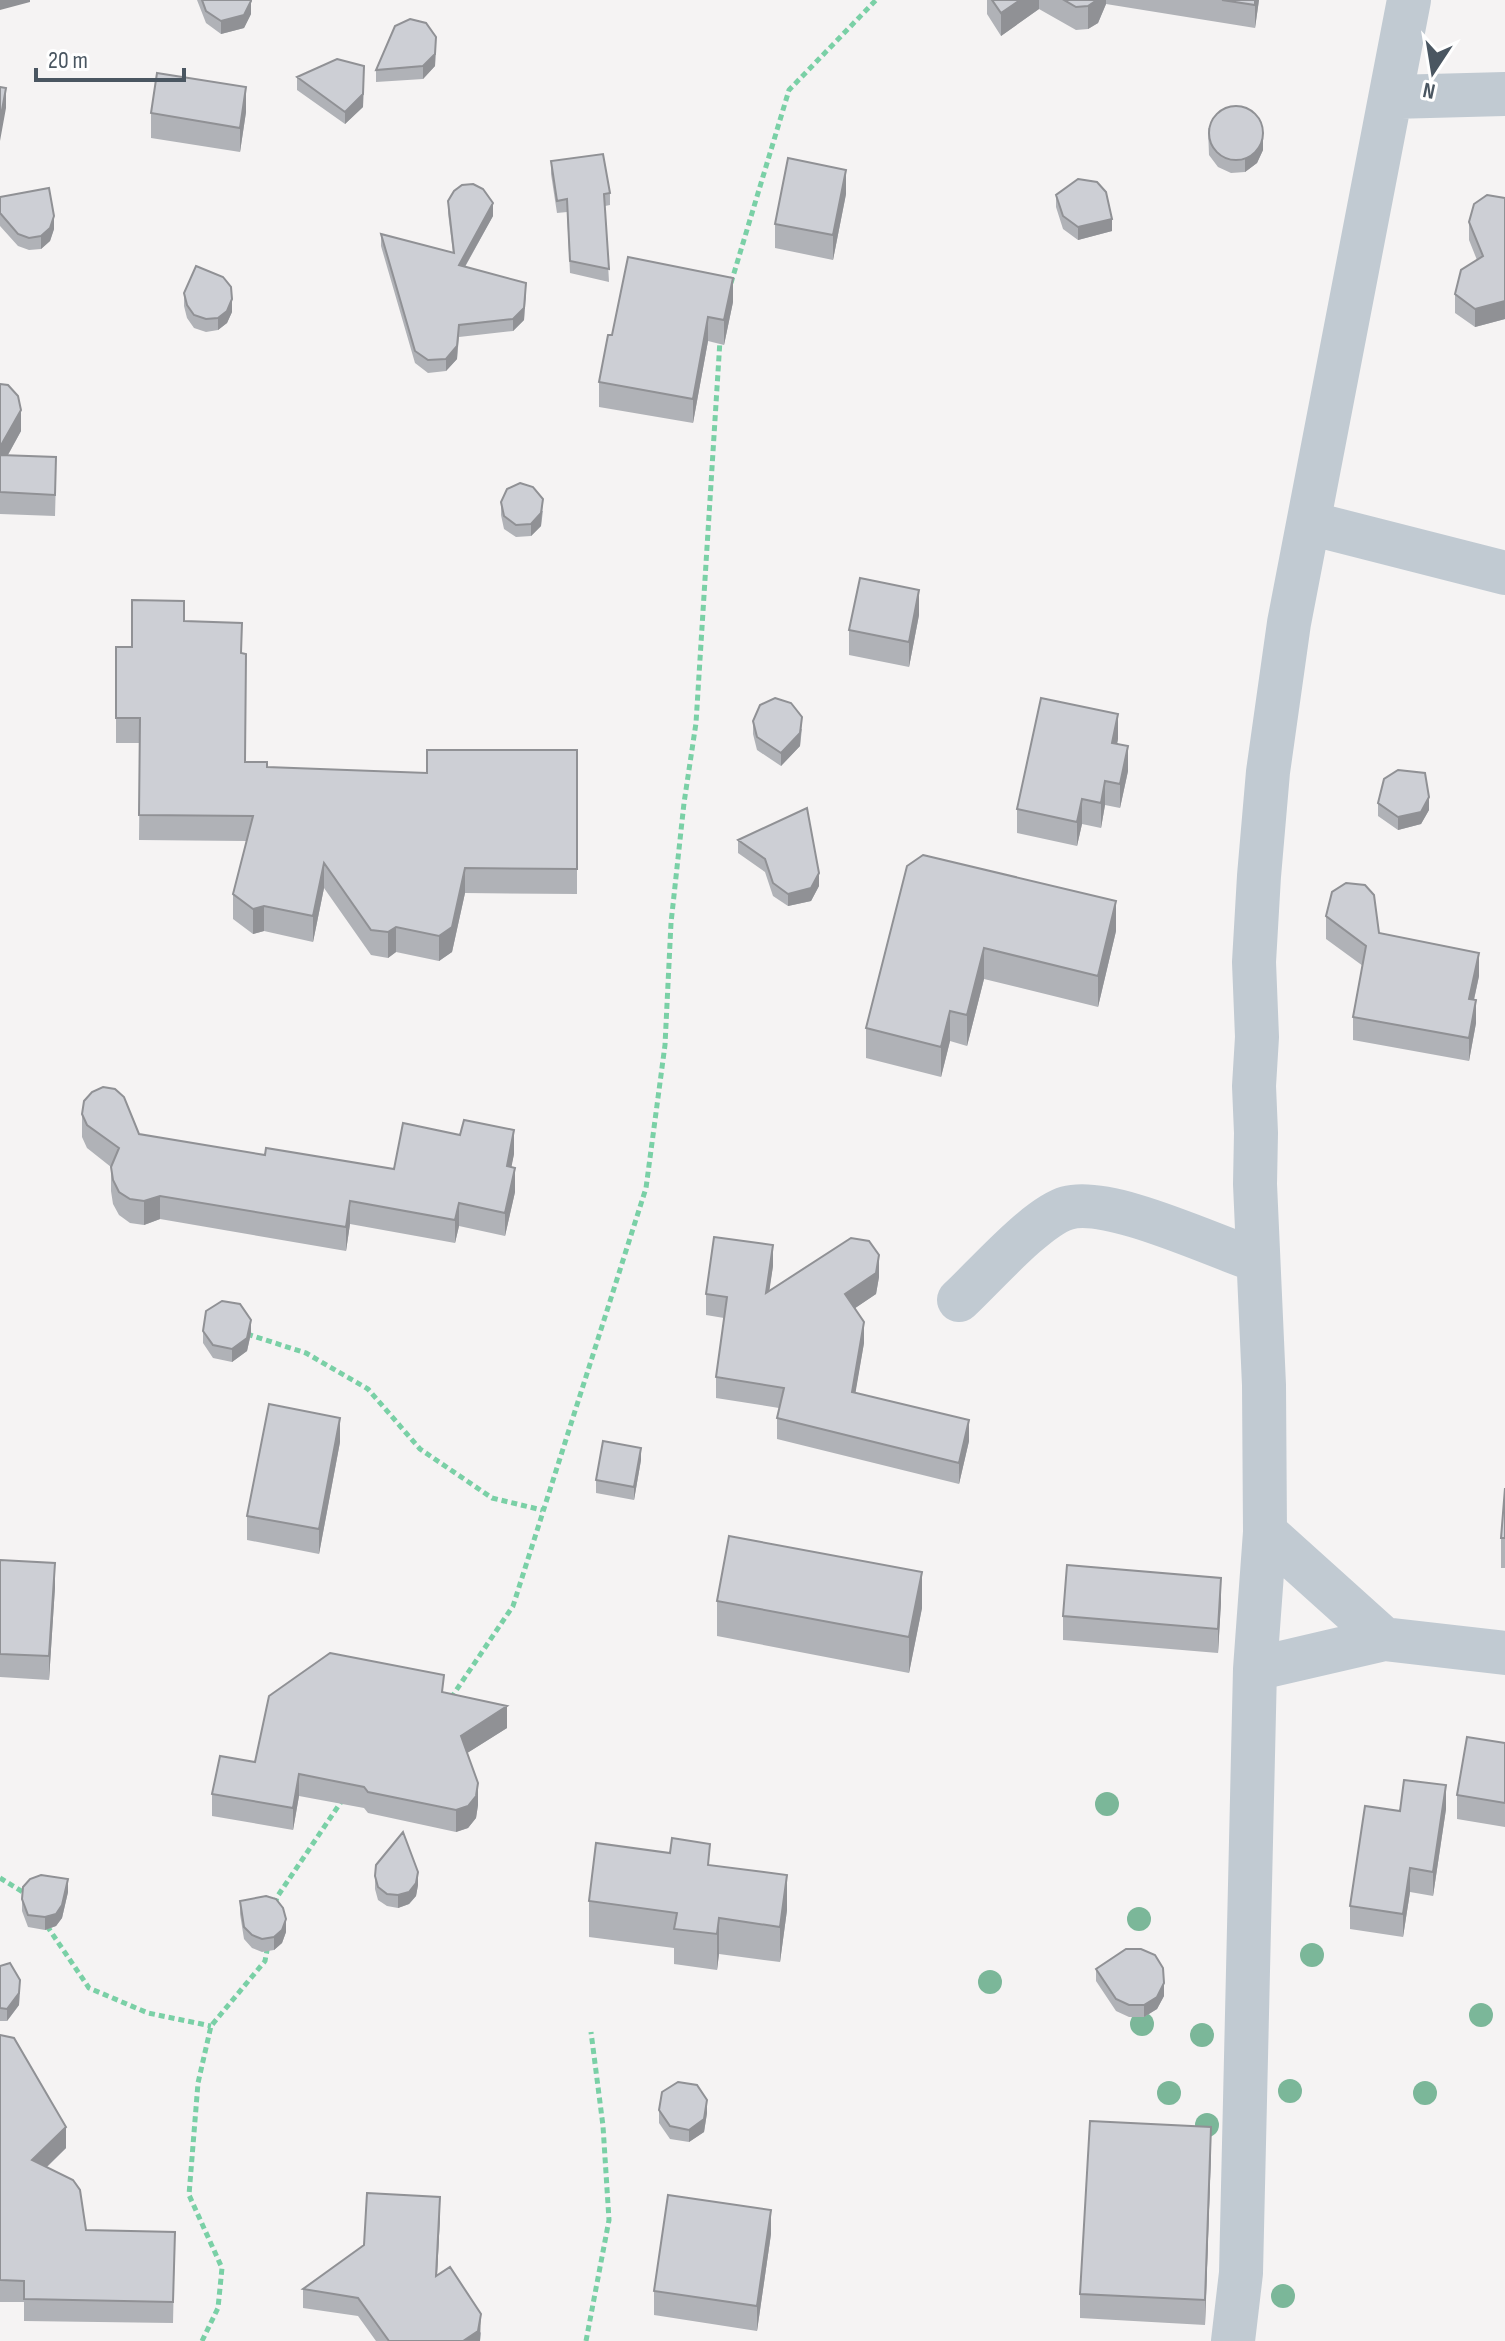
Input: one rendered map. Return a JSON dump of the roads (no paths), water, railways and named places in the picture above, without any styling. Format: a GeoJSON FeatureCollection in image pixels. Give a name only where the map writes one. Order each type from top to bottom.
{"type":"FeatureCollection","features":[{"type":"Feature","properties":{"kind":"street"},"geometry":{"type":"LineString","coordinates":[[1233,2341],[1241,2273],[1255,1669],[1265,1532],[1264,1385],[1256,1260],[1254,1086],[1257,1037],[1254,962],[1259,876],[1268,772],[1289,623],[1409,0]]}},
{"type":"Feature","properties":{"kind":"street"},"geometry":{"type":"LineString","coordinates":[[1392,97],[1505,94]]}},
{"type":"Feature","properties":{"kind":"street"},"geometry":{"type":"LineString","coordinates":[[1309,523],[1505,573]]}},
{"type":"Feature","properties":{"kind":"street"},"geometry":{"type":"LineString","coordinates":[[959,1300],[1043,1221],[1068,1208],[1100,1207],[1153,1221],[1256,1260]]}},
{"type":"Feature","properties":{"kind":"street"},"geometry":{"type":"LineString","coordinates":[[1265,1532],[1384,1639]]}},
{"type":"Feature","properties":{"kind":"street"},"geometry":{"type":"LineString","coordinates":[[1255,1669],[1384,1639],[1505,1653]]}}]}
